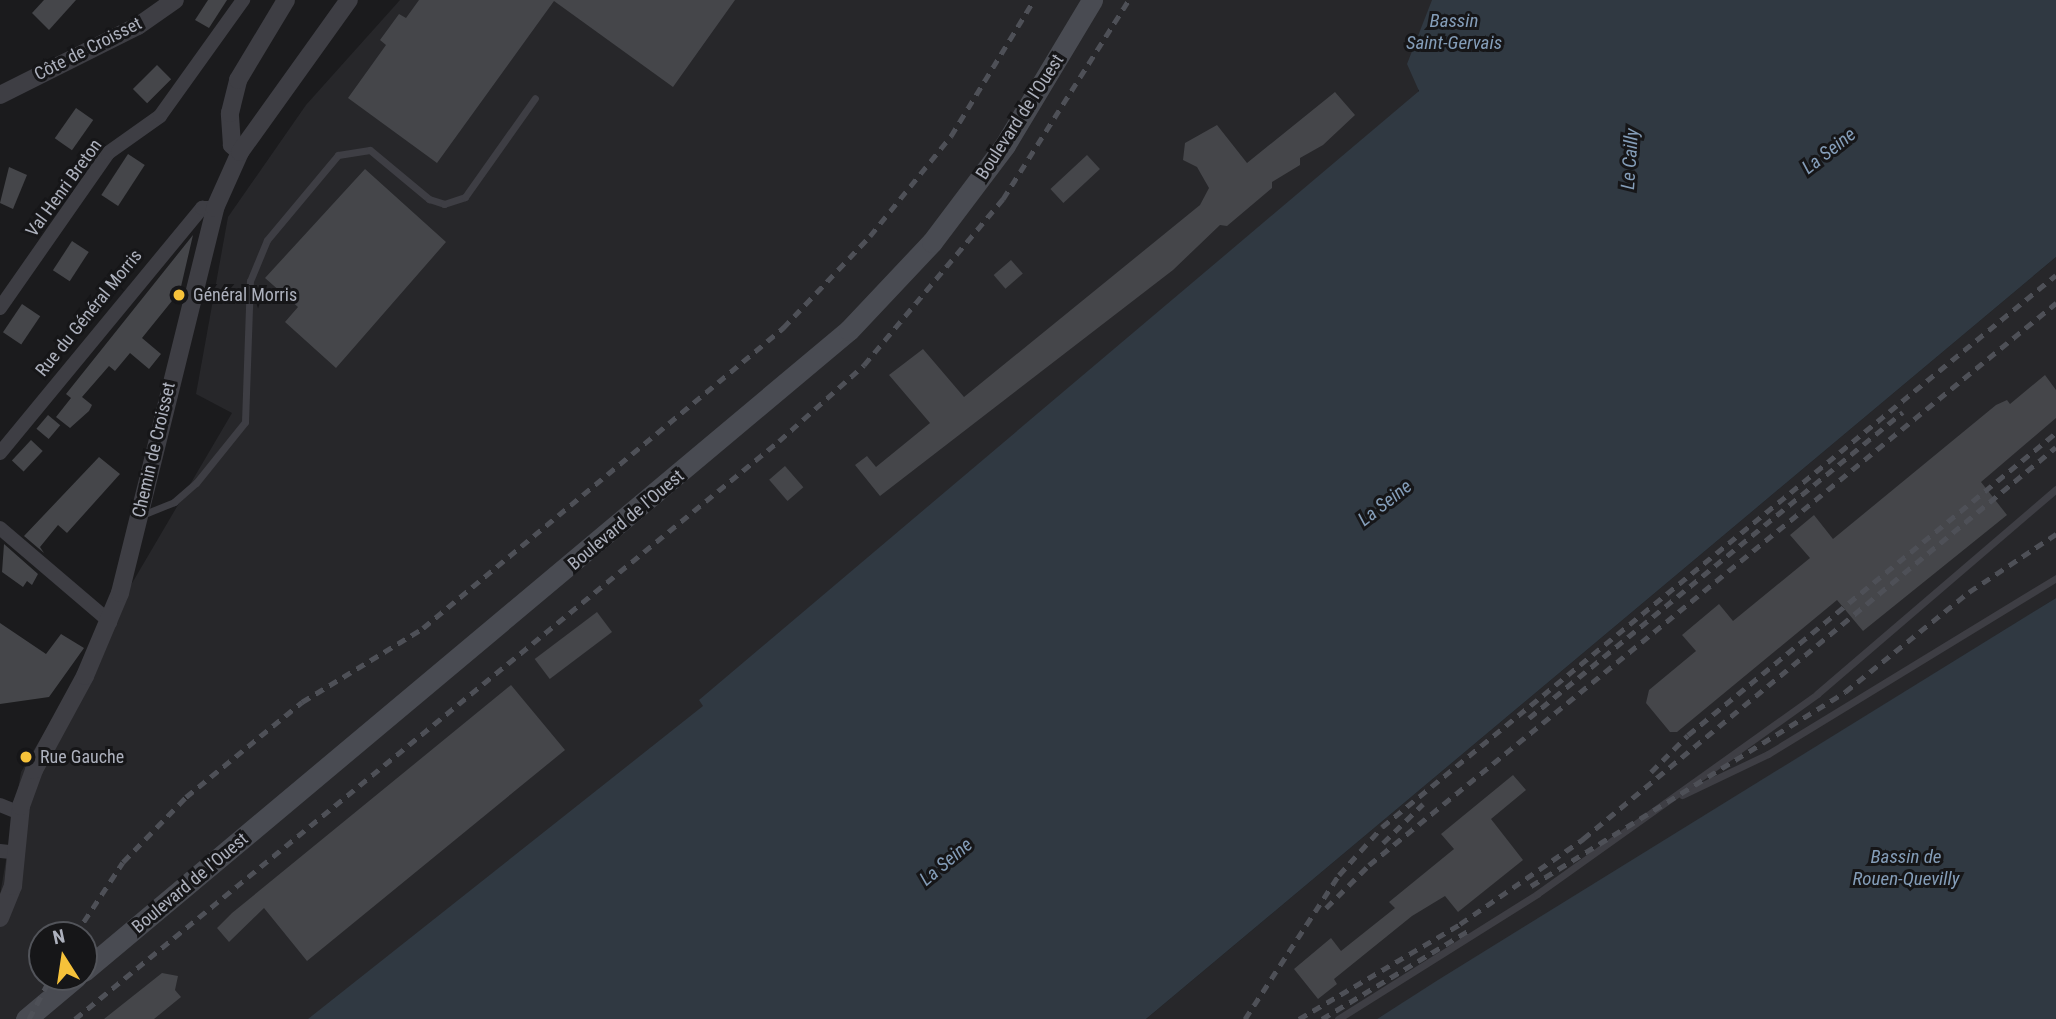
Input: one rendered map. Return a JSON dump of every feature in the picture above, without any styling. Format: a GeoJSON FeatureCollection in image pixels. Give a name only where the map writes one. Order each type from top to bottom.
{"type":"FeatureCollection","features":[{"type":"Feature","properties":{"kind":"main road","name":"Boulevard de l'Ouest"},"geometry":{"type":"LineString","coordinates":[[98,959],[849,330],[932,242],[1005,145],[1092,0]]}},
{"type":"Feature","properties":{"kind":"main road"},"geometry":{"type":"LineString","coordinates":[[26,1019],[59,991]]}},
{"type":"Feature","properties":{"kind":"street","name":"Côte de Croisset"},"geometry":{"type":"LineString","coordinates":[[0,95],[138,26],[175,0]]}},
{"type":"Feature","properties":{"kind":"street","name":"Val Henri Breton"},"geometry":{"type":"LineString","coordinates":[[0,308],[108,153],[160,116],[243,0]]}},
{"type":"Feature","properties":{"kind":"street"},"geometry":{"type":"LineString","coordinates":[[240,152],[232,145],[230,113],[237,80],[286,0]]}},
{"type":"Feature","properties":{"kind":"street","name":"Chemin de Croisset"},"geometry":{"type":"LineString","coordinates":[[0,918],[9,852],[34,770],[110,622],[215,208],[240,152],[349,0]]}},
{"type":"Feature","properties":{"kind":"street","name":"Rue du Général Morris"},"geometry":{"type":"LineString","coordinates":[[0,453],[202,208],[215,208]]}},
{"type":"Feature","properties":{"kind":"street"},"geometry":{"type":"LineString","coordinates":[[0,528],[110,622]]}},
{"type":"Feature","properties":{"kind":"street"},"geometry":{"type":"LineString","coordinates":[[0,805],[20,813]]}},
{"type":"Feature","properties":{"kind":"lane"},"geometry":{"type":"LineString","coordinates":[[138,517],[174,502],[196,483],[245,422],[250,281],[267,240],[338,155],[370,150],[429,199],[444,204],[465,197],[535,98]]}},
{"type":"Feature","properties":{"kind":"lane"},"geometry":{"type":"LineString","coordinates":[[1338,1019],[1537,894],[1817,694],[2056,489]]}},
{"type":"Feature","properties":{"kind":"lane"},"geometry":{"type":"LineString","coordinates":[[1663,804],[1768,754],[2056,578]]}},
{"type":"Feature","properties":{"kind":"shaded area"},"geometry":{"type":"Polygon","coordinates":[[[400,0],[1440,0],[1416,100],[400,1019],[0,1019],[0,895],[21,772],[232,413],[196,394],[228,217],[306,105],[400,0]]]}},
{"type":"Feature","properties":{"kind":"shaded area"},"geometry":{"type":"Polygon","coordinates":[[[2056,257],[2056,598],[1377,1019],[1146,1019],[2056,257]]]}},
{"type":"Feature","properties":{"kind":"water"},"geometry":{"type":"Polygon","coordinates":[[[1432,0],[2056,0],[2056,257],[1146,1019],[308,1019],[703,706],[699,700],[1419,91],[1407,64],[1432,0]]]}},
{"type":"Feature","properties":{"kind":"water","name":"Bassin de Rouen-Quevilly"},"geometry":{"type":"Polygon","coordinates":[[[2056,598],[2056,1019],[1377,1019],[1438,980],[2056,598]]]}},
{"type":"Feature","properties":{"kind":"building"},"geometry":{"type":"Polygon","coordinates":[[[44,0],[76,0],[49,30],[32,13],[44,0]]]}},
{"type":"Feature","properties":{"kind":"building"},"geometry":{"type":"Polygon","coordinates":[[[208,0],[227,0],[209,28],[195,20],[208,0]]]}},
{"type":"Feature","properties":{"kind":"building"},"geometry":{"type":"Polygon","coordinates":[[[419,0],[735,0],[673,87],[554,1],[437,163],[348,98],[386,45],[380,40],[399,14],[406,18],[419,0]]]}},
{"type":"Feature","properties":{"kind":"building"},"geometry":{"type":"Polygon","coordinates":[[[157,65],[171,79],[147,103],[133,89],[157,65]]]}},
{"type":"Feature","properties":{"kind":"building"},"geometry":{"type":"Polygon","coordinates":[[[1335,92],[1355,115],[1323,145],[1300,158],[1300,165],[1272,182],[1272,188],[1227,226],[1220,225],[1173,270],[880,496],[855,465],[867,456],[876,467],[930,423],[889,375],[923,349],[964,397],[1200,205],[1209,188],[1197,167],[1183,160],[1185,143],[1217,125],[1247,163],[1335,92]]]}},
{"type":"Feature","properties":{"kind":"building"},"geometry":{"type":"Polygon","coordinates":[[[76,108],[93,120],[72,150],[55,138],[76,108]]]}},
{"type":"Feature","properties":{"kind":"building"},"geometry":{"type":"Polygon","coordinates":[[[128,154],[145,165],[118,206],[101,195],[128,154]]]}},
{"type":"Feature","properties":{"kind":"building"},"geometry":{"type":"Polygon","coordinates":[[[1087,155],[1100,169],[1063,203],[1050,189],[1087,155]]]}},
{"type":"Feature","properties":{"kind":"building"},"geometry":{"type":"Polygon","coordinates":[[[9,167],[27,175],[13,209],[0,203],[9,167]]]}},
{"type":"Feature","properties":{"kind":"building"},"geometry":{"type":"Polygon","coordinates":[[[365,169],[446,242],[336,368],[285,322],[298,307],[265,278],[365,169]]]}},
{"type":"Feature","properties":{"kind":"building"},"geometry":{"type":"Polygon","coordinates":[[[193,235],[180,291],[142,338],[161,354],[149,369],[130,353],[115,371],[109,366],[82,397],[92,405],[89,411],[70,428],[56,417],[71,398],[66,394],[193,235]]]}},
{"type":"Feature","properties":{"kind":"building"},"geometry":{"type":"Polygon","coordinates":[[[72,241],[89,252],[70,281],[53,270],[72,241]]]}},
{"type":"Feature","properties":{"kind":"building"},"geometry":{"type":"Polygon","coordinates":[[[1011,260],[1023,274],[1005,289],[994,275],[1011,260]]]}},
{"type":"Feature","properties":{"kind":"building"},"geometry":{"type":"Polygon","coordinates":[[[22,304],[40,316],[21,344],[3,332],[22,304]]]}},
{"type":"Feature","properties":{"kind":"building"},"geometry":{"type":"Polygon","coordinates":[[[2045,375],[2056,390],[2056,418],[1981,482],[2007,515],[1863,631],[1837,600],[1677,732],[1670,732],[1646,703],[1649,690],[1696,651],[1682,635],[1719,604],[1733,621],[1810,558],[1790,535],[1814,515],[1833,539],[1996,405],[2007,400],[2010,404],[2045,375]]]}},
{"type":"Feature","properties":{"kind":"building"},"geometry":{"type":"Polygon","coordinates":[[[48,415],[60,425],[49,439],[36,429],[48,415]]]}},
{"type":"Feature","properties":{"kind":"building"},"geometry":{"type":"Polygon","coordinates":[[[31,440],[43,451],[24,471],[12,460],[31,440]]]}},
{"type":"Feature","properties":{"kind":"building"},"geometry":{"type":"Polygon","coordinates":[[[99,457],[120,474],[67,533],[58,525],[40,547],[44,553],[24,536],[99,457]]]}},
{"type":"Feature","properties":{"kind":"building"},"geometry":{"type":"Polygon","coordinates":[[[785,466],[803,487],[788,501],[769,480],[785,466]]]}},
{"type":"Feature","properties":{"kind":"building"},"geometry":{"type":"Polygon","coordinates":[[[4,544],[38,574],[32,585],[27,581],[23,587],[2,572],[4,544]]]}},
{"type":"Feature","properties":{"kind":"building"},"geometry":{"type":"Polygon","coordinates":[[[597,612],[612,632],[550,679],[535,659],[597,612]]]}},
{"type":"Feature","properties":{"kind":"building"},"geometry":{"type":"Polygon","coordinates":[[[0,623],[46,654],[61,634],[84,648],[49,697],[0,704],[0,623]]]}},
{"type":"Feature","properties":{"kind":"building"},"geometry":{"type":"Polygon","coordinates":[[[511,685],[565,750],[307,961],[264,908],[229,942],[217,928],[232,913],[511,685]]]}},
{"type":"Feature","properties":{"kind":"building"},"geometry":{"type":"Polygon","coordinates":[[[1513,775],[1526,790],[1491,819],[1523,860],[1458,912],[1445,896],[1412,916],[1334,979],[1337,984],[1318,999],[1294,969],[1331,938],[1341,951],[1395,908],[1389,902],[1454,849],[1441,834],[1513,775]]]}},
{"type":"Feature","properties":{"kind":"building"},"geometry":{"type":"Polygon","coordinates":[[[162,973],[178,976],[175,990],[181,997],[154,1019],[104,1019],[162,973]]]}},
{"type":"Feature","properties":{"kind":"railway"},"geometry":{"type":"LineString","coordinates":[[84,921],[123,862],[186,797],[302,702],[423,628],[783,328],[870,236],[951,136],[1034,0]]}},
{"type":"Feature","properties":{"kind":"railway"},"geometry":{"type":"LineString","coordinates":[[75,1019],[779,441],[864,365],[1003,199],[1129,0]]}},
{"type":"Feature","properties":{"kind":"railway"},"geometry":{"type":"LineString","coordinates":[[1245,1019],[1339,875],[1382,827],[2056,275]]}},
{"type":"Feature","properties":{"kind":"railway"},"geometry":{"type":"LineString","coordinates":[[1326,908],[1369,865],[2056,303]]}},
{"type":"Feature","properties":{"kind":"railway"},"geometry":{"type":"LineString","coordinates":[[1529,718],[1903,412]]}},
{"type":"Feature","properties":{"kind":"railway"},"geometry":{"type":"LineString","coordinates":[[1651,772],[1688,735],[2056,433]]}},
{"type":"Feature","properties":{"kind":"railway"},"geometry":{"type":"LineString","coordinates":[[1299,1019],[1460,924],[1583,839],[2056,447]]}},
{"type":"Feature","properties":{"kind":"railway"},"geometry":{"type":"LineString","coordinates":[[1531,886],[1845,692],[1969,592],[2056,534]]}},
{"type":"Feature","properties":{"kind":"railway"},"geometry":{"type":"LineString","coordinates":[[1383,843],[1423,804]]}},
{"type":"Feature","properties":{"kind":"railway"},"geometry":{"type":"LineString","coordinates":[[1322,1019],[1468,931]]}},
{"type":"Feature","properties":{"kind":"railway"},"geometry":{"type":"LineString","coordinates":[[29,1019],[44,991]]}},
{"type":"Feature","properties":{"kind":"place","name":"Général Morris"},"geometry":{"type":"Point","coordinates":[179,295]}},
{"type":"Feature","properties":{"kind":"place","name":"Rue Gauche"},"geometry":{"type":"Point","coordinates":[26,757]}},
{"type":"Feature","properties":{"kind":"water label","name":"Bassin Saint-Gervais"},"geometry":{"type":"Point","coordinates":[1454,32]}},
{"type":"Feature","properties":{"kind":"water label","name":"La Seine"},"geometry":{"type":"Point","coordinates":[1829,151]}},
{"type":"Feature","properties":{"kind":"water label","name":"Le Cailly"},"geometry":{"type":"Point","coordinates":[1630,159]}},
{"type":"Feature","properties":{"kind":"water label","name":"La Seine"},"geometry":{"type":"Point","coordinates":[1385,503]}},
{"type":"Feature","properties":{"kind":"water label","name":"La Seine"},"geometry":{"type":"Point","coordinates":[946,862]}}]}
